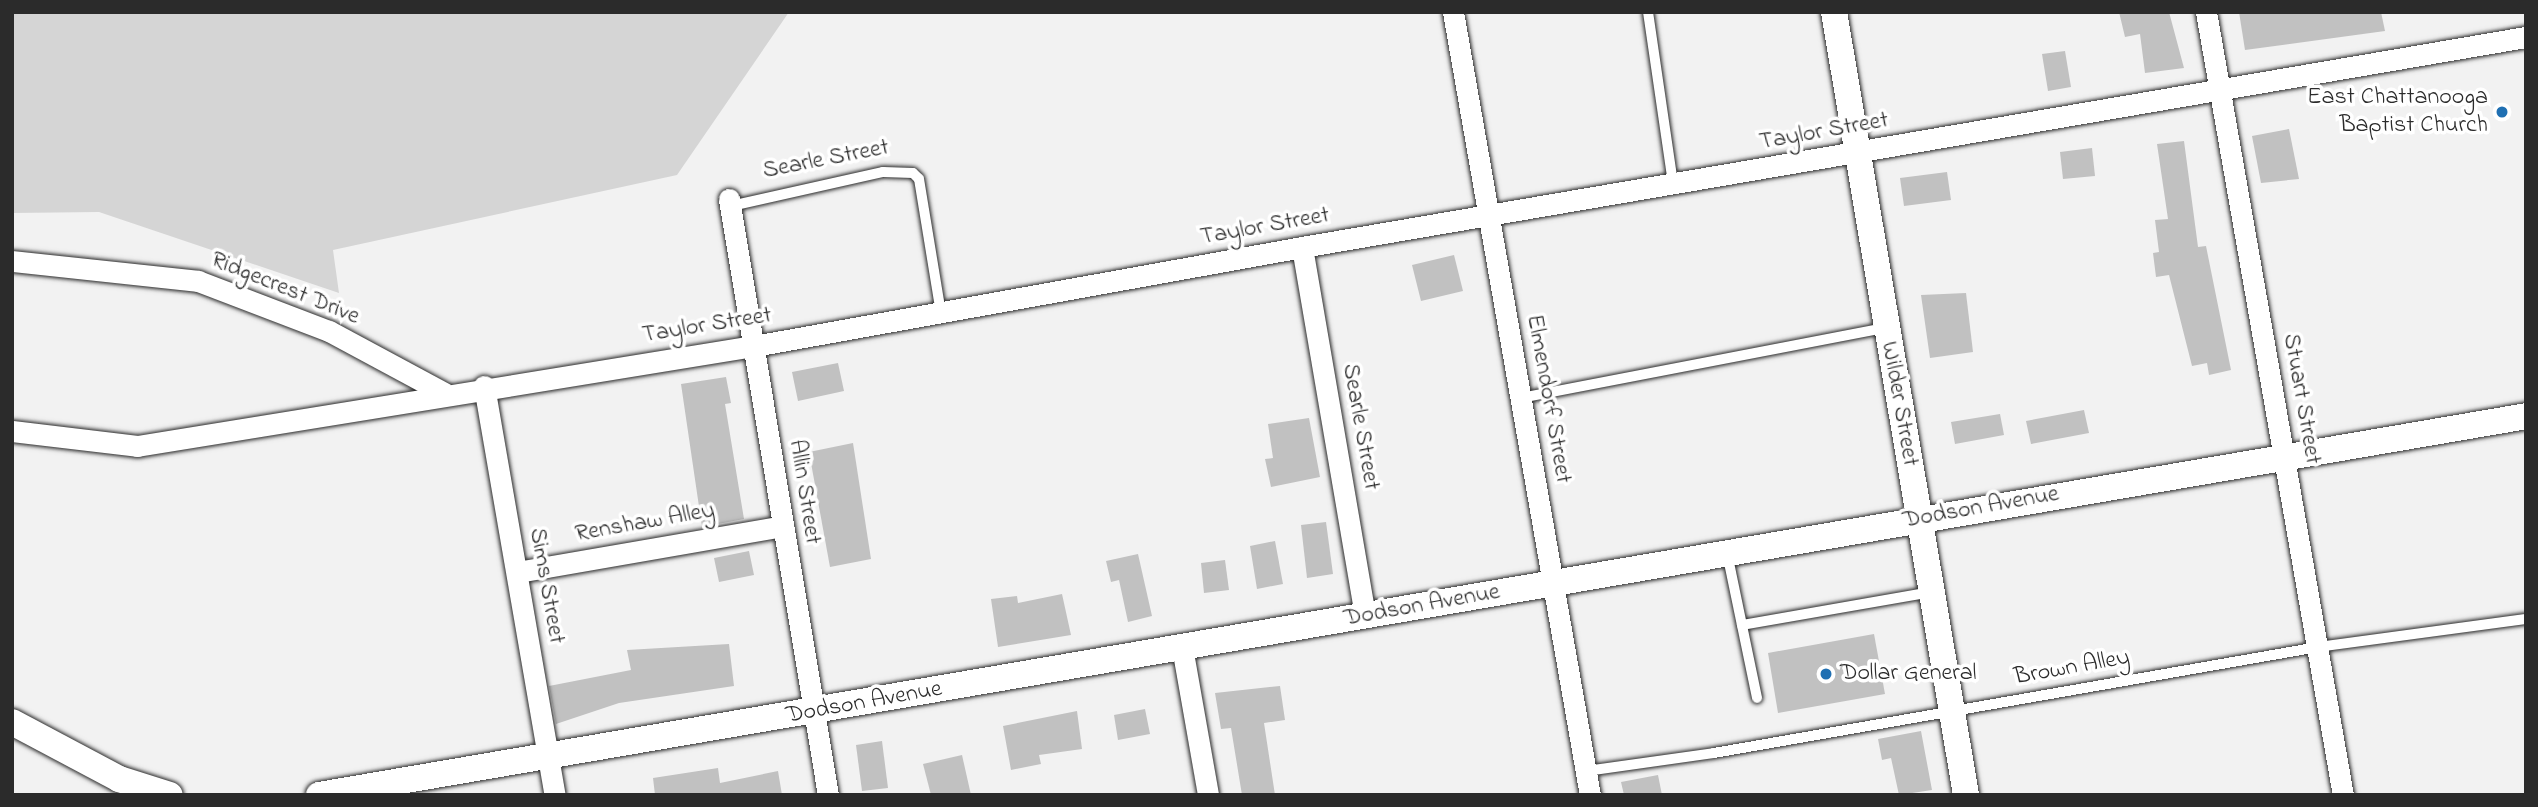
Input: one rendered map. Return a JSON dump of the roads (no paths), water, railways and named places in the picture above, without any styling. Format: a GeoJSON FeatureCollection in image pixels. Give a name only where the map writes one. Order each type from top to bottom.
{"type":"FeatureCollection","features":[{"type":"Feature","properties":{"kind":"street","name":"Elmendorf Street"},"geometry":{"type":"LineString","coordinates":[[1454,12],[1590,795]]}},
{"type":"Feature","properties":{"kind":"street","name":"Wilder Street"},"geometry":{"type":"LineString","coordinates":[[1835,12],[1885,328],[1966,795]]}},
{"type":"Feature","properties":{"kind":"street","name":"Stuart Street"},"geometry":{"type":"LineString","coordinates":[[2206,12],[2343,795]]}},
{"type":"Feature","properties":{"kind":"street","name":"Taylor Street"},"geometry":{"type":"LineString","coordinates":[[12,431],[137,446],[484,386],[754,346],[941,314],[1489,214],[2526,37]]}},
{"type":"Feature","properties":{"kind":"street","name":"Allin Street"},"geometry":{"type":"LineString","coordinates":[[730,202],[828,795]]}},
{"type":"Feature","properties":{"kind":"street","name":"Searle Street"},"geometry":{"type":"LineString","coordinates":[[1302,247],[1365,616]]}},
{"type":"Feature","properties":{"kind":"street","name":"Ridgecrest Drive"},"geometry":{"type":"LineString","coordinates":[[12,261],[198,281],[330,331],[444,393]]}},
{"type":"Feature","properties":{"kind":"street","name":"Sims Street"},"geometry":{"type":"LineString","coordinates":[[484,386],[555,795]]}},
{"type":"Feature","properties":{"kind":"street","name":"Dodson Avenue"},"geometry":{"type":"LineString","coordinates":[[318,795],[351,792],[548,756],[814,713],[2284,455],[2526,416]]}},
{"type":"Feature","properties":{"kind":"street","name":"Renshaw Alley"},"geometry":{"type":"LineString","coordinates":[[517,572],[783,526]]}},
{"type":"Feature","properties":{"kind":"street"},"geometry":{"type":"LineString","coordinates":[[1182,647],[1208,795]]}},
{"type":"Feature","properties":{"kind":"street"},"geometry":{"type":"LineString","coordinates":[[12,722],[119,779],[170,795]]}},
{"type":"Feature","properties":{"kind":"lane"},"geometry":{"type":"LineString","coordinates":[[1648,12],[1674,184]]}},
{"type":"Feature","properties":{"kind":"lane","name":"Searle Street"},"geometry":{"type":"LineString","coordinates":[[730,202],[883,172],[913,173],[919,179],[941,314]]}},
{"type":"Feature","properties":{"kind":"lane"},"geometry":{"type":"LineString","coordinates":[[1521,398],[1885,328]]}},
{"type":"Feature","properties":{"kind":"lane"},"geometry":{"type":"LineString","coordinates":[[1727,553],[1757,698]]}},
{"type":"Feature","properties":{"kind":"lane"},"geometry":{"type":"LineString","coordinates":[[1742,625],[1932,592]]}},
{"type":"Feature","properties":{"kind":"lane","name":"Brown Alley"},"geometry":{"type":"LineString","coordinates":[[1586,771],[1714,753],[1952,709],[2318,647],[2526,619]]}},
{"type":"Feature","properties":{"kind":"place","name":"East Chattanooga Baptist Church"},"geometry":{"type":"Point","coordinates":[2502,112]}},
{"type":"Feature","properties":{"kind":"place","name":"Dollar General"},"geometry":{"type":"Point","coordinates":[1826,674]}}]}
